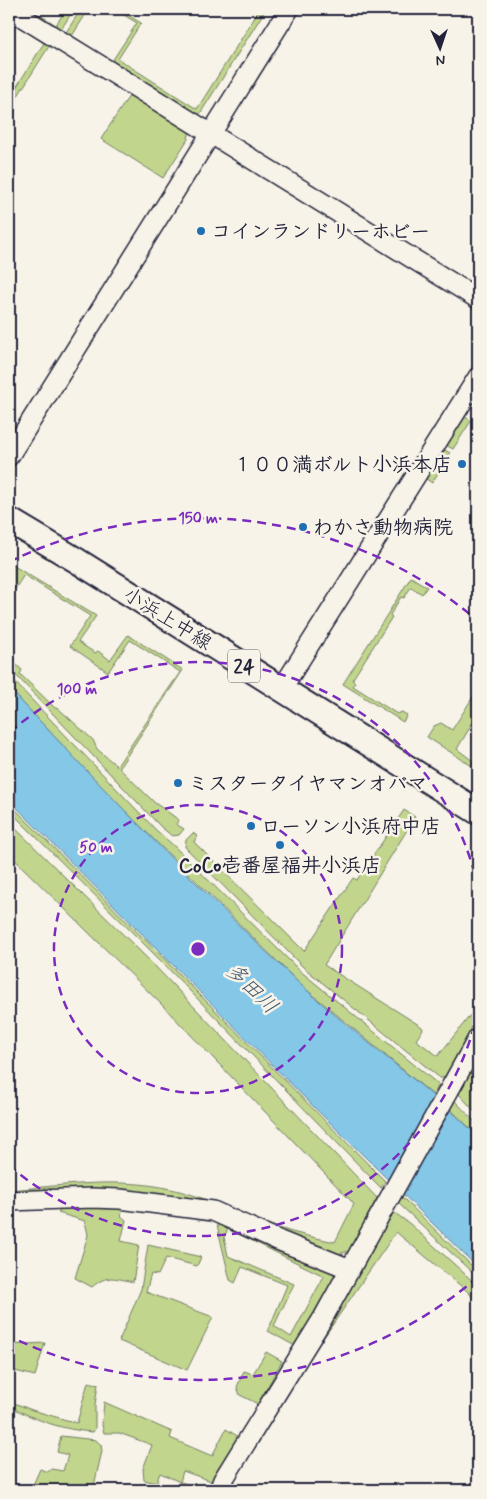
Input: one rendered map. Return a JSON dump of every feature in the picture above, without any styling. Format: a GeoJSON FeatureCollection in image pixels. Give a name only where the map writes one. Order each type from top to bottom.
{"type":"FeatureCollection","features":[{"type":"Feature","properties":{"kind":"main road","name":"小浜上中線"},"geometry":{"type":"LineString","coordinates":[[9,520],[478,812]]}},
{"type":"Feature","properties":{"kind":"street"},"geometry":{"type":"LineString","coordinates":[[9,9],[478,299]]}},
{"type":"Feature","properties":{"kind":"street"},"geometry":{"type":"LineString","coordinates":[[9,456],[289,9]]}},
{"type":"Feature","properties":{"kind":"street"},"geometry":{"type":"LineString","coordinates":[[281,690],[478,377]]}},
{"type":"Feature","properties":{"kind":"street"},"geometry":{"type":"LineString","coordinates":[[220,1490],[223,1480],[318,1326],[478,1038]]}},
{"type":"Feature","properties":{"kind":"street"},"geometry":{"type":"LineString","coordinates":[[9,1201],[120,1198],[213,1211],[280,1241],[350,1269]]}},
{"type":"Feature","properties":{"kind":"green space"},"geometry":{"type":"Polygon","coordinates":[[[23,9],[30,9],[56,25],[66,9],[74,9],[60,31],[23,9]]]}},
{"type":"Feature","properties":{"kind":"green space"},"geometry":{"type":"Polygon","coordinates":[[[81,9],[89,9],[72,36],[112,61],[137,23],[114,9],[118,9],[141,23],[118,59],[197,109],[260,9],[266,9],[198,117],[65,34],[81,9]]]}},
{"type":"Feature","properties":{"kind":"green space"},"geometry":{"type":"Polygon","coordinates":[[[9,17],[51,43],[9,110],[9,99],[44,43],[9,21],[9,17]]]}},
{"type":"Feature","properties":{"kind":"green space"},"geometry":{"type":"Polygon","coordinates":[[[131,93],[190,130],[188,139],[163,178],[101,139],[131,93]]]}},
{"type":"Feature","properties":{"kind":"green space"},"geometry":{"type":"Polygon","coordinates":[[[464,416],[471,421],[453,449],[446,445],[464,416]]]}},
{"type":"Feature","properties":{"kind":"green space"},"geometry":{"type":"Polygon","coordinates":[[[443,449],[450,453],[432,483],[425,478],[443,449]]]}},
{"type":"Feature","properties":{"kind":"green space"},"geometry":{"type":"Polygon","coordinates":[[[9,563],[96,616],[78,642],[95,653],[98,651],[110,660],[128,635],[183,670],[119,768],[155,803],[179,820],[176,824],[184,829],[179,835],[172,836],[161,827],[9,668],[9,658],[22,670],[20,674],[55,708],[59,709],[93,740],[97,749],[117,766],[180,672],[130,640],[108,672],[70,646],[90,616],[24,575],[9,598],[9,563]]]}},
{"type":"Feature","properties":{"kind":"green space"},"geometry":{"type":"Polygon","coordinates":[[[411,577],[427,587],[422,594],[411,587],[404,598],[401,597],[390,615],[392,617],[352,680],[355,682],[353,686],[397,714],[402,712],[407,715],[403,722],[343,684],[411,577]]]}},
{"type":"Feature","properties":{"kind":"green space"},"geometry":{"type":"Polygon","coordinates":[[[9,676],[156,830],[299,970],[439,1085],[433,1095],[301,985],[111,797],[9,688],[9,676]]]}},
{"type":"Feature","properties":{"kind":"green space"},"geometry":{"type":"Polygon","coordinates":[[[478,689],[478,714],[457,749],[473,761],[472,766],[427,737],[434,726],[441,723],[452,730],[478,689]]]}},
{"type":"Feature","properties":{"kind":"green space"},"geometry":{"type":"Polygon","coordinates":[[[9,803],[385,1181],[381,1188],[157,957],[9,810],[9,803]]]}},
{"type":"Feature","properties":{"kind":"green space"},"geometry":{"type":"Polygon","coordinates":[[[404,810],[415,817],[324,965],[422,1027],[423,1029],[416,1040],[438,1056],[476,1008],[478,1018],[444,1078],[440,1078],[303,967],[185,847],[186,840],[193,833],[197,836],[194,842],[304,951],[353,878],[357,880],[404,810]]]}},
{"type":"Feature","properties":{"kind":"green space"},"geometry":{"type":"Polygon","coordinates":[[[9,822],[151,962],[377,1198],[349,1251],[338,1254],[276,1232],[214,1205],[9,1196],[9,1190],[104,1183],[142,1184],[176,1190],[221,1205],[264,1223],[335,1242],[354,1204],[161,1004],[9,854],[9,822]]]}},
{"type":"Feature","properties":{"kind":"green space"},"geometry":{"type":"Polygon","coordinates":[[[478,1055],[478,1115],[459,1094],[459,1088],[478,1055]]]}},
{"type":"Feature","properties":{"kind":"green space"},"geometry":{"type":"Polygon","coordinates":[[[454,1100],[478,1125],[478,1136],[449,1108],[454,1100]]]}},
{"type":"Feature","properties":{"kind":"green space"},"geometry":{"type":"Polygon","coordinates":[[[401,1196],[478,1272],[478,1278],[397,1202],[401,1196]]]}},
{"type":"Feature","properties":{"kind":"green space"},"geometry":{"type":"Polygon","coordinates":[[[63,1204],[124,1204],[121,1216],[126,1220],[121,1241],[139,1245],[133,1282],[111,1278],[102,1280],[92,1287],[75,1278],[88,1235],[85,1221],[58,1213],[63,1204]]]}},
{"type":"Feature","properties":{"kind":"green space"},"geometry":{"type":"Polygon","coordinates":[[[395,1213],[410,1224],[478,1286],[478,1303],[467,1291],[396,1232],[318,1346],[230,1490],[227,1490],[390,1215],[395,1213]]]}},
{"type":"Feature","properties":{"kind":"green space"},"geometry":{"type":"Polygon","coordinates":[[[218,1220],[330,1268],[334,1275],[333,1281],[295,1346],[268,1331],[287,1285],[242,1267],[235,1283],[230,1280],[217,1225],[218,1220]],[[228,1229],[224,1237],[228,1256],[294,1284],[274,1326],[291,1337],[324,1276],[228,1229]]]}},
{"type":"Feature","properties":{"kind":"green space"},"geometry":{"type":"Polygon","coordinates":[[[148,1245],[201,1257],[197,1266],[166,1258],[158,1275],[151,1274],[146,1292],[213,1317],[187,1370],[119,1341],[141,1289],[148,1245]]]}},
{"type":"Feature","properties":{"kind":"green space"},"geometry":{"type":"Polygon","coordinates":[[[45,1343],[35,1376],[15,1371],[9,1387],[9,1345],[45,1343]]]}},
{"type":"Feature","properties":{"kind":"green space"},"geometry":{"type":"Polygon","coordinates":[[[266,1352],[282,1361],[258,1404],[240,1395],[237,1387],[244,1371],[253,1374],[266,1352]]]}},
{"type":"Feature","properties":{"kind":"green space"},"geometry":{"type":"Polygon","coordinates":[[[88,1382],[98,1384],[95,1405],[95,1429],[93,1432],[50,1424],[9,1406],[9,1401],[77,1423],[88,1382]]]}},
{"type":"Feature","properties":{"kind":"green space"},"geometry":{"type":"Polygon","coordinates":[[[104,1402],[172,1432],[170,1438],[212,1456],[226,1429],[239,1437],[214,1482],[183,1471],[180,1482],[160,1473],[156,1483],[144,1480],[143,1469],[152,1445],[119,1433],[104,1433],[102,1425],[104,1402]]]}},
{"type":"Feature","properties":{"kind":"green space"},"geometry":{"type":"Polygon","coordinates":[[[61,1436],[96,1440],[101,1445],[102,1451],[93,1490],[42,1490],[32,1487],[40,1469],[48,1472],[51,1469],[63,1471],[68,1455],[57,1452],[61,1436]]]}},
{"type":"Feature","properties":{"kind":"green space"},"geometry":{"type":"Polygon","coordinates":[[[180,1482],[211,1490],[177,1490],[180,1482]]]}},
{"type":"Feature","properties":{"kind":"water","name":"多田川"},"geometry":{"type":"Polygon","coordinates":[[[9,688],[152,838],[262,948],[322,1004],[435,1097],[478,1136],[478,1268],[318,1111],[9,800],[9,688]]]}},
{"type":"Feature","properties":{"kind":"place","name":"コインランドリーホビー"},"geometry":{"type":"Point","coordinates":[201,231]}},
{"type":"Feature","properties":{"kind":"place","name":"１００満ボルト小浜本店"},"geometry":{"type":"Point","coordinates":[462,464]}},
{"type":"Feature","properties":{"kind":"place","name":"わかさ動物病院"},"geometry":{"type":"Point","coordinates":[303,527]}},
{"type":"Feature","properties":{"kind":"place","name":"ミスタータイヤマンオバマ"},"geometry":{"type":"Point","coordinates":[178,783]}},
{"type":"Feature","properties":{"kind":"place","name":"ローソン小浜府中店"},"geometry":{"type":"Point","coordinates":[251,826]}},
{"type":"Feature","properties":{"kind":"place","name":"CoCo壱番屋福井小浜店"},"geometry":{"type":"Point","coordinates":[280,845]}}]}
